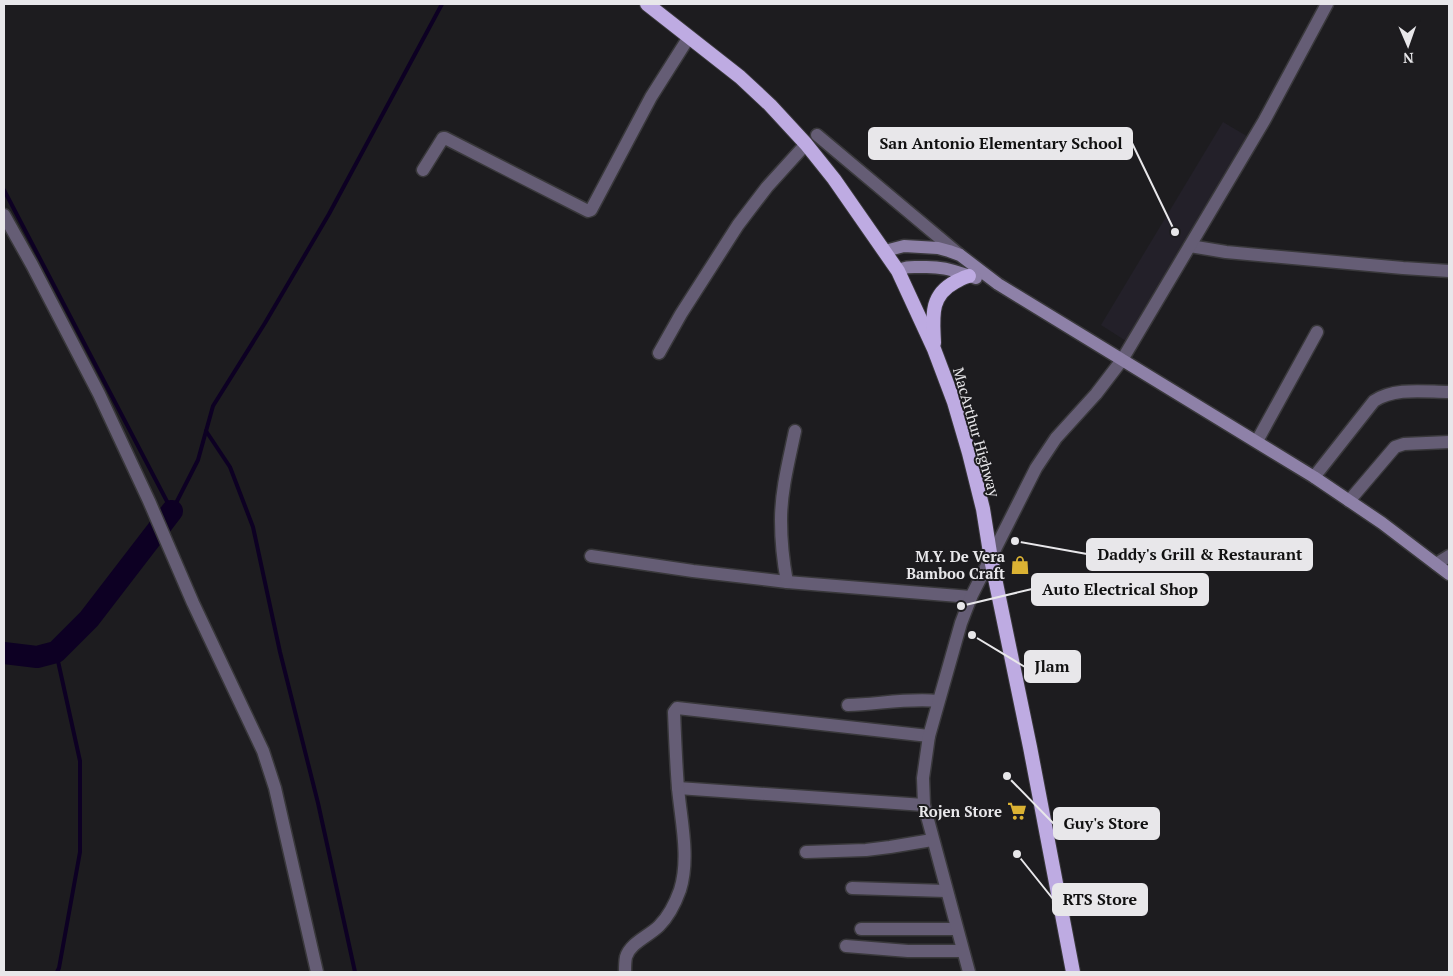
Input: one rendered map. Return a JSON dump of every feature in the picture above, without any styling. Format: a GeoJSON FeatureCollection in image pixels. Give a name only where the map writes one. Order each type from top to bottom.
{"type":"FeatureCollection","features":[{"type":"Feature","properties":{"kind":"highway","name":"MacArthur Highway"},"geometry":{"type":"LineString","coordinates":[[647,4],[740,77],[770,105],[806,144],[834,179],[898,271],[934,349],[954,402],[982,509],[1074,972]]}},
{"type":"Feature","properties":{"kind":"highway"},"geometry":{"type":"LineString","coordinates":[[934,349],[933,312],[937,299],[946,287],[970,276]]}},
{"type":"Feature","properties":{"kind":"main road"},"geometry":{"type":"LineString","coordinates":[[885,251],[904,246],[920,246],[938,248],[960,255],[998,284],[1314,477],[1382,523],[1449,574]]}},
{"type":"Feature","properties":{"kind":"main road"},"geometry":{"type":"LineString","coordinates":[[898,271],[904,267],[934,266],[952,269],[998,284]]}},
{"type":"Feature","properties":{"kind":"street"},"geometry":{"type":"LineString","coordinates":[[969,972],[932,840],[922,790],[929,736],[970,597],[1036,468],[1056,438],[1096,394],[1122,360],[1264,121],[1327,4]]}},
{"type":"Feature","properties":{"kind":"street"},"geometry":{"type":"LineString","coordinates":[[423,170],[443,138],[445,138],[588,211],[591,210],[651,97],[689,38]]}},
{"type":"Feature","properties":{"kind":"street"},"geometry":{"type":"LineString","coordinates":[[817,135],[960,255]]}},
{"type":"Feature","properties":{"kind":"street"},"geometry":{"type":"LineString","coordinates":[[659,353],[738,225],[767,187],[806,144]]}},
{"type":"Feature","properties":{"kind":"street"},"geometry":{"type":"LineString","coordinates":[[4,216],[32,265],[99,394],[270,770],[317,972]]}},
{"type":"Feature","properties":{"kind":"street"},"geometry":{"type":"LineString","coordinates":[[1190,246],[1226,252],[1449,271]]}},
{"type":"Feature","properties":{"kind":"street"},"geometry":{"type":"LineString","coordinates":[[1256,441],[1317,332]]}},
{"type":"Feature","properties":{"kind":"street"},"geometry":{"type":"LineString","coordinates":[[1314,477],[1374,401],[1381,396],[1391,393],[1449,392]]}},
{"type":"Feature","properties":{"kind":"street"},"geometry":{"type":"LineString","coordinates":[[787,582],[782,552],[781,518],[795,431]]}},
{"type":"Feature","properties":{"kind":"street"},"geometry":{"type":"LineString","coordinates":[[1349,500],[1394,448],[1404,444],[1449,442]]}},
{"type":"Feature","properties":{"kind":"street"},"geometry":{"type":"LineString","coordinates":[[590,556],[787,582],[970,597]]}},
{"type":"Feature","properties":{"kind":"street"},"geometry":{"type":"LineString","coordinates":[[1436,564],[1449,556]]}},
{"type":"Feature","properties":{"kind":"street"},"geometry":{"type":"LineString","coordinates":[[848,705],[912,699],[938,701]]}},
{"type":"Feature","properties":{"kind":"street"},"geometry":{"type":"LineString","coordinates":[[625,972],[626,958],[629,951],[658,927],[675,902],[680,888],[684,867],[684,854],[674,712],[677,708],[929,736]]}},
{"type":"Feature","properties":{"kind":"street"},"geometry":{"type":"LineString","coordinates":[[678,788],[924,805]]}},
{"type":"Feature","properties":{"kind":"street"},"geometry":{"type":"LineString","coordinates":[[806,852],[866,850],[932,840]]}},
{"type":"Feature","properties":{"kind":"street"},"geometry":{"type":"LineString","coordinates":[[852,888],[946,892]]}},
{"type":"Feature","properties":{"kind":"street"},"geometry":{"type":"LineString","coordinates":[[861,929],[957,929]]}},
{"type":"Feature","properties":{"kind":"street"},"geometry":{"type":"LineString","coordinates":[[846,946],[962,951]]}},
{"type":"Feature","properties":{"kind":"shaded area"},"geometry":{"type":"Polygon","coordinates":[[[1223,122],[1250,138],[1126,341],[1101,325],[1223,122]]]}},
{"type":"Feature","properties":{"kind":"waterway"},"geometry":{"type":"LineString","coordinates":[[172,511],[198,460],[213,406],[265,323],[329,214],[442,4]]}},
{"type":"Feature","properties":{"kind":"waterway"},"geometry":{"type":"LineString","coordinates":[[4,190],[172,511]]}},
{"type":"Feature","properties":{"kind":"waterway"},"geometry":{"type":"LineString","coordinates":[[206,431],[230,467],[253,527],[280,652],[318,803],[355,972]]}},
{"type":"Feature","properties":{"kind":"waterway"},"geometry":{"type":"LineString","coordinates":[[4,653],[37,657],[56,652],[89,619],[172,511]]}},
{"type":"Feature","properties":{"kind":"waterway"},"geometry":{"type":"LineString","coordinates":[[56,652],[80,761],[80,852],[57,972]]}},
{"type":"Feature","properties":{"kind":"place","name":"San Antonio Elementary School"},"geometry":{"type":"Point","coordinates":[1175,232]}},
{"type":"Feature","properties":{"kind":"place","name":"Daddy's Grill & Restaurant"},"geometry":{"type":"Point","coordinates":[1015,541]}},
{"type":"Feature","properties":{"kind":"place","name":"M.Y. De Vera Bamboo Craft"},"geometry":{"type":"Point","coordinates":[1020,565]}},
{"type":"Feature","properties":{"kind":"place","name":"Auto Electrical Shop"},"geometry":{"type":"Point","coordinates":[961,606]}},
{"type":"Feature","properties":{"kind":"place","name":"Jlam"},"geometry":{"type":"Point","coordinates":[972,635]}},
{"type":"Feature","properties":{"kind":"place","name":"Guy's Store"},"geometry":{"type":"Point","coordinates":[1007,776]}},
{"type":"Feature","properties":{"kind":"place","name":"Rojen Store"},"geometry":{"type":"Point","coordinates":[1017,811]}},
{"type":"Feature","properties":{"kind":"place","name":"RTS Store"},"geometry":{"type":"Point","coordinates":[1017,854]}}]}
